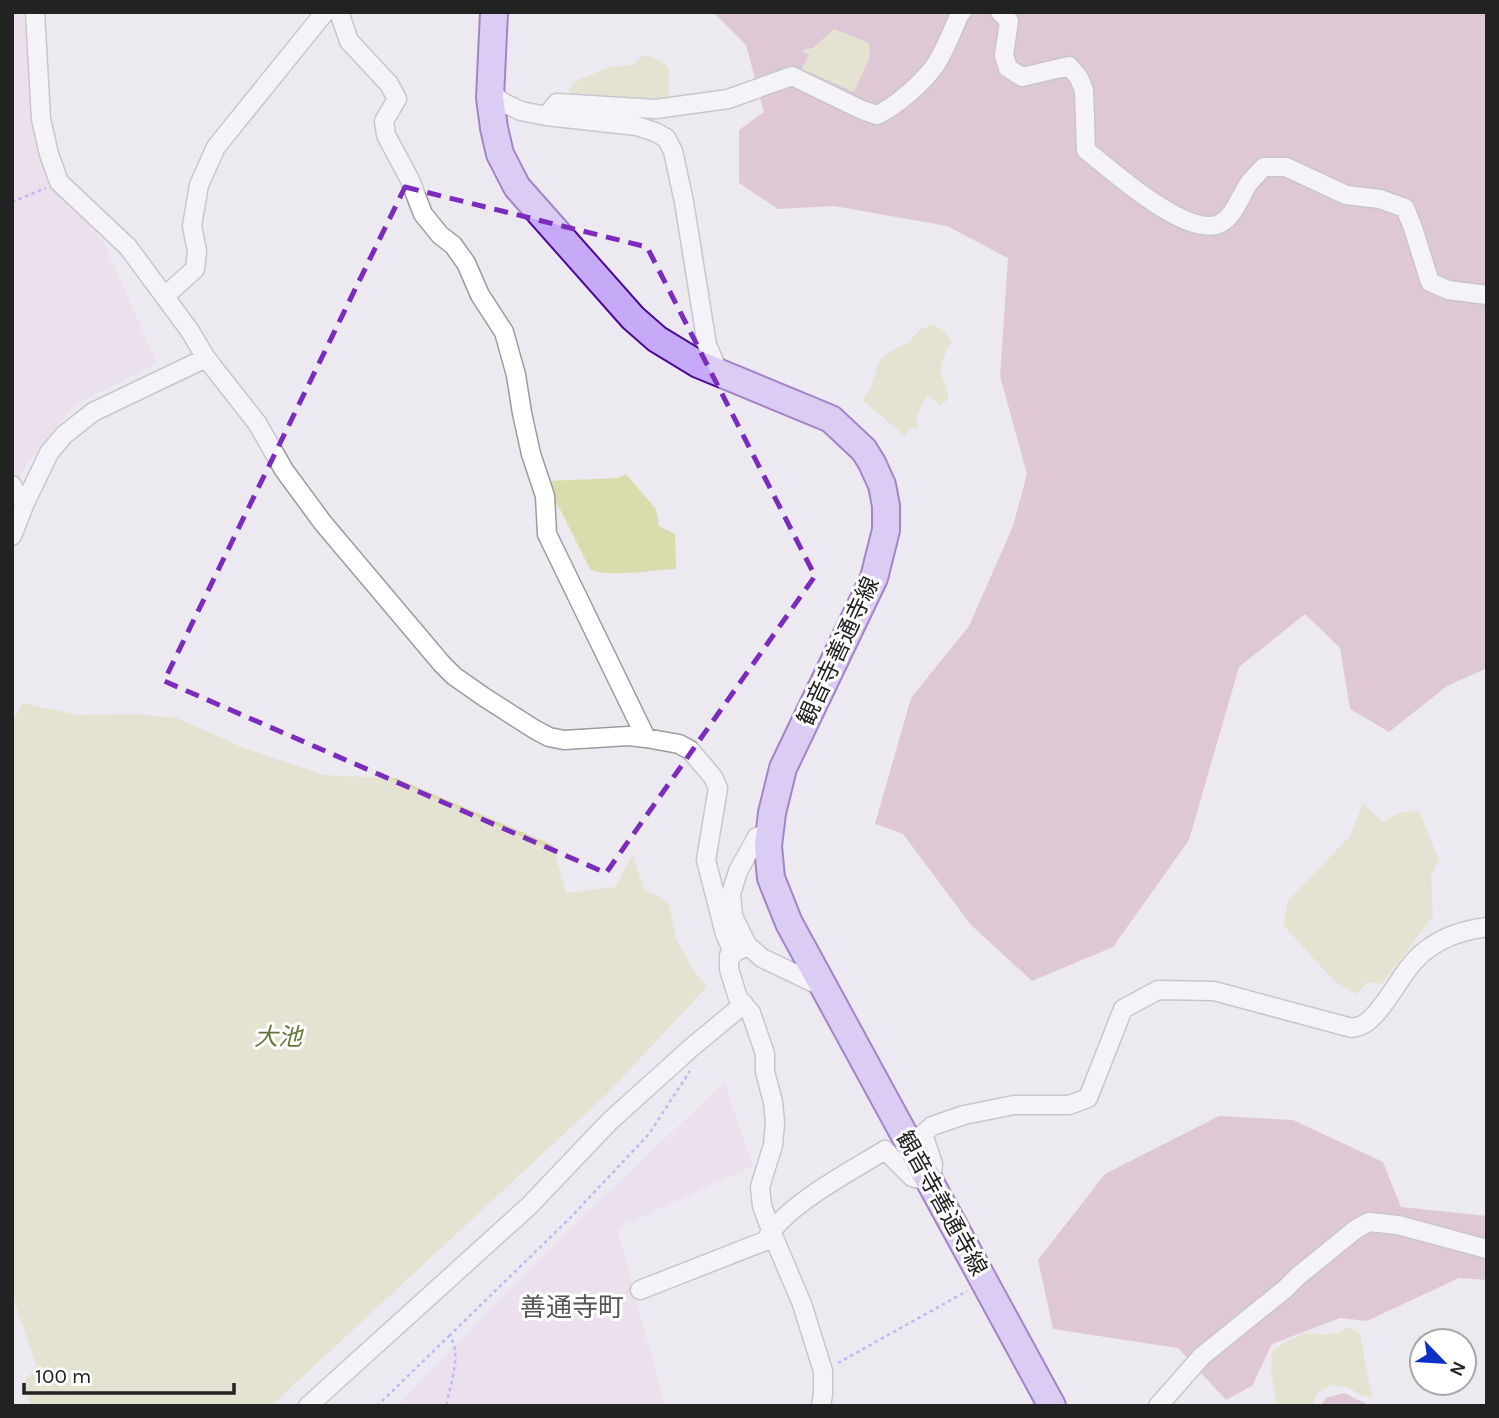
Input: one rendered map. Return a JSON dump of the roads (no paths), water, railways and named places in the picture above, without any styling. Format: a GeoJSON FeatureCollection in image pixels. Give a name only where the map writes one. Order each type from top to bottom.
{"type":"FeatureCollection","features":[{"type":"Feature","properties":{"kind":"main road","name":"観音寺善通寺線"},"geometry":{"type":"LineString","coordinates":[[494,12],[490,90],[494,128],[500,154],[517,187],[633,318],[657,339],[698,364],[831,419],[864,450],[882,485],[886,506],[886,530],[874,579],[783,768],[772,813],[768,846],[771,877],[789,923],[1052,1406]]}},
{"type":"Feature","properties":{"kind":"street"},"geometry":{"type":"LineString","coordinates":[[35,12],[41,119],[59,182],[128,247],[190,331],[206,358],[257,424],[284,470],[323,523],[454,676],[534,729],[549,737],[564,740],[628,736],[678,744],[690,750],[713,777],[718,788],[706,860],[725,934],[741,949],[825,988]]}},
{"type":"Feature","properties":{"kind":"street"},"geometry":{"type":"LineString","coordinates":[[165,296],[195,269],[197,251],[191,226],[199,185],[216,147],[325,12]]}},
{"type":"Feature","properties":{"kind":"street"},"geometry":{"type":"LineString","coordinates":[[339,12],[349,41],[388,84],[397,99],[384,121],[386,135],[410,180],[424,214],[466,263],[480,295],[504,332],[516,375],[530,453],[545,496],[547,534],[646,738]]}},
{"type":"Feature","properties":{"kind":"street"},"geometry":{"type":"LineString","coordinates":[[546,116],[557,103],[656,109],[728,99],[792,76],[877,115],[891,108],[930,73],[962,12]]}},
{"type":"Feature","properties":{"kind":"street"},"geometry":{"type":"LineString","coordinates":[[1000,12],[1009,21],[1004,55],[1008,68],[1022,77],[1069,66],[1079,78],[1084,90],[1086,150],[1161,208],[1190,223],[1206,226],[1220,224],[1233,211],[1250,182],[1264,167],[1286,167],[1346,195],[1380,199],[1405,208],[1430,282],[1448,290],[1487,295]]}},
{"type":"Feature","properties":{"kind":"street"},"geometry":{"type":"LineString","coordinates":[[490,90],[502,102],[521,111],[637,126],[666,138],[673,151],[684,202],[707,345],[719,373]]}},
{"type":"Feature","properties":{"kind":"street"},"geometry":{"type":"LineString","coordinates":[[12,536],[49,453],[64,435],[93,412],[206,358]]}},
{"type":"Feature","properties":{"kind":"street"},"geometry":{"type":"LineString","coordinates":[[12,485],[25,503]]}},
{"type":"Feature","properties":{"kind":"street"},"geometry":{"type":"LineString","coordinates":[[741,949],[731,894],[738,871],[757,837],[770,832]]}},
{"type":"Feature","properties":{"kind":"street"},"geometry":{"type":"LineString","coordinates":[[640,1290],[765,1241],[771,1231],[800,1204],[885,1150],[912,1177],[931,1182],[933,1164],[923,1134],[932,1126],[964,1115],[1014,1105],[1069,1105],[1088,1098],[1123,1009],[1158,990],[1214,991],[1352,1028],[1365,1024],[1394,991],[1407,968],[1424,950],[1438,941],[1468,930],[1487,928]]}},
{"type":"Feature","properties":{"kind":"street"},"geometry":{"type":"LineString","coordinates":[[741,949],[729,956],[729,969],[738,998],[751,1013],[765,1054],[765,1072],[775,1123],[773,1145],[760,1187],[762,1206],[802,1304],[823,1371],[821,1406]]}},
{"type":"Feature","properties":{"kind":"street"},"geometry":{"type":"LineString","coordinates":[[308,1406],[528,1206],[611,1121],[744,1004]]}},
{"type":"Feature","properties":{"kind":"street"},"geometry":{"type":"LineString","coordinates":[[1158,1406],[1202,1356],[1346,1237],[1369,1222],[1398,1225],[1487,1249]]}},
{"type":"Feature","properties":{"kind":"water"},"geometry":{"type":"Polygon","coordinates":[[[834,29],[869,43],[870,57],[854,92],[802,69],[809,55],[801,50],[813,48],[834,29]]]}},
{"type":"Feature","properties":{"kind":"water"},"geometry":{"type":"Polygon","coordinates":[[[648,56],[661,61],[669,69],[669,102],[566,99],[577,80],[611,67],[633,65],[640,57],[648,56]]]}},
{"type":"Feature","properties":{"kind":"water"},"geometry":{"type":"Polygon","coordinates":[[[932,325],[945,331],[952,342],[941,364],[949,398],[941,406],[928,396],[916,418],[918,429],[910,428],[906,437],[862,400],[870,390],[879,361],[889,352],[909,342],[919,330],[932,325]]]}},
{"type":"Feature","properties":{"kind":"water"},"geometry":{"type":"Polygon","coordinates":[[[626,474],[656,509],[659,526],[675,534],[676,569],[608,573],[590,569],[560,509],[550,495],[548,481],[618,478],[626,474]]]}},
{"type":"Feature","properties":{"kind":"water","name":"大池"},"geometry":{"type":"Polygon","coordinates":[[[22,703],[78,715],[136,714],[177,718],[244,748],[324,775],[396,778],[553,845],[566,893],[615,887],[633,854],[644,890],[669,904],[676,939],[692,968],[707,987],[607,1094],[271,1406],[30,1406],[24,1381],[37,1368],[12,1294],[12,721],[22,703]]]}},
{"type":"Feature","properties":{"kind":"water"},"geometry":{"type":"Polygon","coordinates":[[[1363,803],[1383,822],[1400,812],[1419,811],[1439,860],[1431,876],[1433,916],[1382,984],[1369,982],[1356,994],[1335,982],[1283,925],[1288,901],[1350,836],[1363,803]]]}},
{"type":"Feature","properties":{"kind":"water"},"geometry":{"type":"Polygon","coordinates":[[[1349,1327],[1360,1334],[1372,1398],[1332,1384],[1317,1394],[1312,1406],[1277,1406],[1271,1372],[1272,1352],[1286,1341],[1306,1333],[1324,1335],[1338,1333],[1349,1327]]]}},
{"type":"Feature","properties":{"kind":"district","name":"善通寺町"},"geometry":{"type":"Point","coordinates":[572,1307]}}]}
